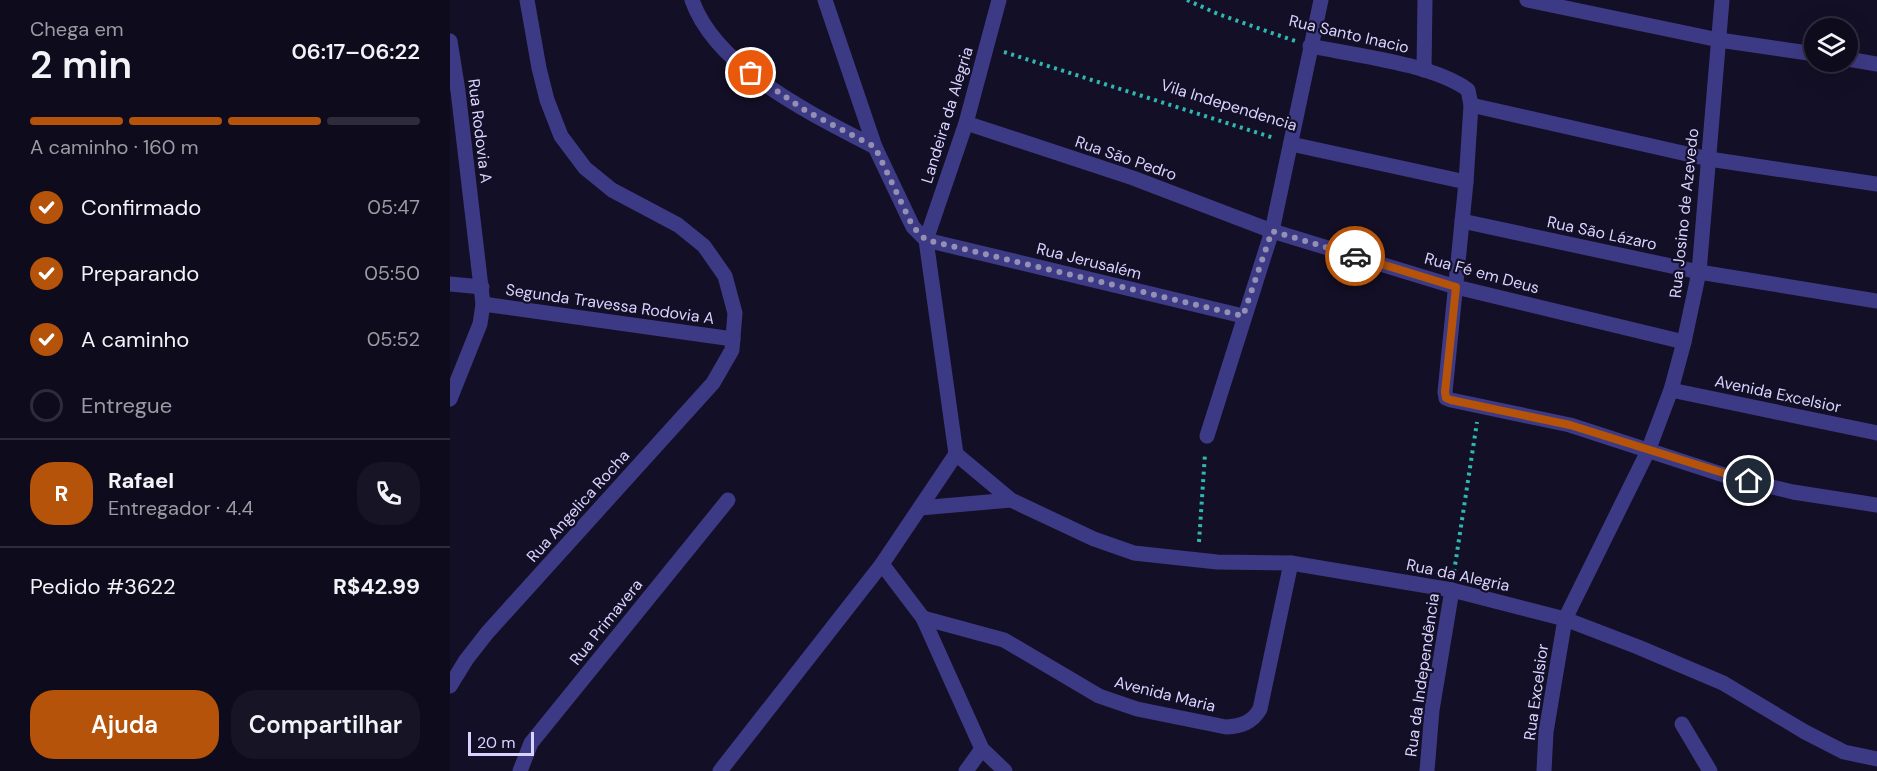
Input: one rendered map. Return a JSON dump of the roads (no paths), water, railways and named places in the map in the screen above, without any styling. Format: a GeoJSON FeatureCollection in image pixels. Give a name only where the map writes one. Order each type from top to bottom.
{"type":"FeatureCollection","features":[{"type":"Feature","properties":{"kind":"street"},"geometry":{"type":"LineString","coordinates":[[527,0],[541,79],[561,136],[585,168],[612,189],[678,225],[704,246],[725,276],[735,313],[732,345]]}},
{"type":"Feature","properties":{"kind":"street"},"geometry":{"type":"LineString","coordinates":[[692,0],[696,12],[714,40],[751,73],[806,111],[875,147]]}},
{"type":"Feature","properties":{"kind":"street"},"geometry":{"type":"LineString","coordinates":[[825,0],[875,147],[913,227],[926,240]]}},
{"type":"Feature","properties":{"kind":"street","name":"Landeira da Alegria"},"geometry":{"type":"LineString","coordinates":[[956,454],[926,240],[966,123],[999,0]]}},
{"type":"Feature","properties":{"kind":"street"},"geometry":{"type":"LineString","coordinates":[[1207,436],[1243,316],[1272,231],[1321,0]]}},
{"type":"Feature","properties":{"kind":"street"},"geometry":{"type":"LineString","coordinates":[[1424,70],[1425,0]]}},
{"type":"Feature","properties":{"kind":"street"},"geometry":{"type":"LineString","coordinates":[[1527,0],[1719,40],[1804,52]]}},
{"type":"Feature","properties":{"kind":"street","name":"Rua Josino de Azevedo"},"geometry":{"type":"LineString","coordinates":[[1565,619],[1648,451],[1671,390],[1684,342],[1699,272],[1722,0]]}},
{"type":"Feature","properties":{"kind":"street","name":"Rua Rodovia A"},"geometry":{"type":"LineString","coordinates":[[450,41],[454,92],[483,304],[480,324],[450,399]]}},
{"type":"Feature","properties":{"kind":"street","name":"Rua Santo Inacio"},"geometry":{"type":"LineString","coordinates":[[1310,46],[1424,70],[1461,85],[1470,98],[1709,159],[1877,184]]}},
{"type":"Feature","properties":{"kind":"street"},"geometry":{"type":"LineString","coordinates":[[1858,61],[1877,64]]}},
{"type":"Feature","properties":{"kind":"street"},"geometry":{"type":"LineString","coordinates":[[1470,98],[1466,182],[1446,398],[1570,425],[1727,476],[1793,492],[1877,505]]}},
{"type":"Feature","properties":{"kind":"street","name":"Rua São Pedro"},"geometry":{"type":"LineString","coordinates":[[966,123],[1133,178],[1272,231]]}},
{"type":"Feature","properties":{"kind":"street","name":"Vila Independencia"},"geometry":{"type":"LineString","coordinates":[[1291,144],[1466,182]]}},
{"type":"Feature","properties":{"kind":"street","name":"Rua São Lázaro"},"geometry":{"type":"LineString","coordinates":[[1462,221],[1699,272],[1877,301]]}},
{"type":"Feature","properties":{"kind":"street","name":"Rua Fé em Deus"},"geometry":{"type":"LineString","coordinates":[[1272,231],[1456,287],[1684,342]]}},
{"type":"Feature","properties":{"kind":"street","name":"Rua Jerusalém"},"geometry":{"type":"LineString","coordinates":[[926,240],[1243,316]]}},
{"type":"Feature","properties":{"kind":"street"},"geometry":{"type":"LineString","coordinates":[[450,284],[482,287]]}},
{"type":"Feature","properties":{"kind":"street","name":"Segunda Travessa Rodovia A"},"geometry":{"type":"LineString","coordinates":[[483,304],[732,345]]}},
{"type":"Feature","properties":{"kind":"street","name":"Rua Angelica Rocha"},"geometry":{"type":"LineString","coordinates":[[450,687],[466,660],[487,633],[713,383],[732,345]]}},
{"type":"Feature","properties":{"kind":"street","name":"Avenida Excelsior"},"geometry":{"type":"LineString","coordinates":[[1671,390],[1877,433]]}},
{"type":"Feature","properties":{"kind":"street"},"geometry":{"type":"LineString","coordinates":[[720,771],[882,564],[956,454]]}},
{"type":"Feature","properties":{"kind":"street","name":"Rua da Alegria"},"geometry":{"type":"LineString","coordinates":[[956,454],[1011,500],[1094,539],[1134,553],[1197,561],[1291,563],[1452,590],[1565,619],[1723,683],[1804,732],[1844,752],[1877,759]]}},
{"type":"Feature","properties":{"kind":"street","name":"Rua Primavera"},"geometry":{"type":"LineString","coordinates":[[520,771],[531,743],[728,500]]}},
{"type":"Feature","properties":{"kind":"street"},"geometry":{"type":"LineString","coordinates":[[921,508],[1011,500]]}},
{"type":"Feature","properties":{"kind":"street","name":"Avenida Maria"},"geometry":{"type":"LineString","coordinates":[[923,618],[1004,640],[1099,696],[1137,709],[1226,728],[1251,722],[1260,709],[1291,563]]}},
{"type":"Feature","properties":{"kind":"street"},"geometry":{"type":"LineString","coordinates":[[882,564],[923,618],[990,771]]}},
{"type":"Feature","properties":{"kind":"street","name":"Rua da Independência"},"geometry":{"type":"LineString","coordinates":[[1428,771],[1432,710],[1452,590]]}},
{"type":"Feature","properties":{"kind":"street","name":"Rua Excelsior"},"geometry":{"type":"LineString","coordinates":[[1544,771],[1546,732],[1565,619]]}},
{"type":"Feature","properties":{"kind":"street"},"geometry":{"type":"LineString","coordinates":[[1682,724],[1710,771]]}},
{"type":"Feature","properties":{"kind":"street"},"geometry":{"type":"LineString","coordinates":[[966,771],[982,749]]}},
{"type":"Feature","properties":{"kind":"street"},"geometry":{"type":"LineString","coordinates":[[982,749],[1005,771]]}}]}
